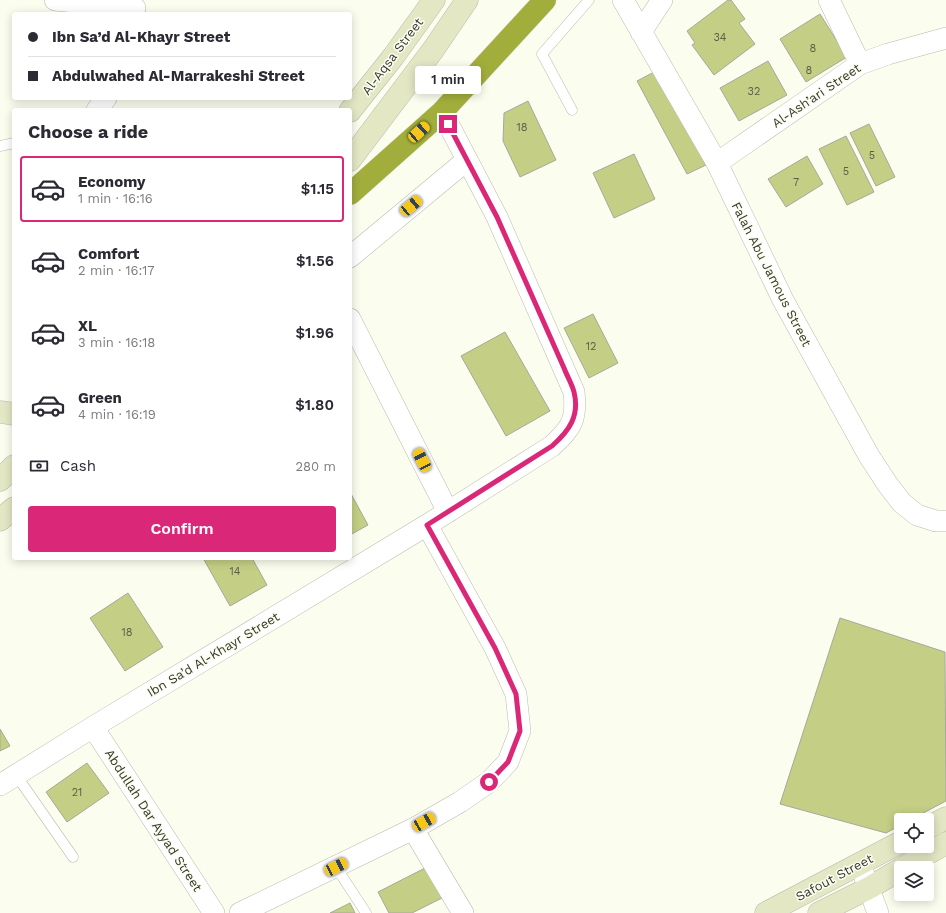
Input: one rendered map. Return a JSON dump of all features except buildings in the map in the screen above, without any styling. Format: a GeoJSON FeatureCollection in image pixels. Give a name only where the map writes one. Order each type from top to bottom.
{"type":"FeatureCollection","features":[{"type":"Feature","properties":{"kind":"highway"},"geometry":{"type":"LineString","coordinates":[[352,192],[442,112],[545,0]]}},
{"type":"Feature","properties":{"kind":"main road","name":"Al-Aqsa Street"},"geometry":{"type":"LineString","coordinates":[[352,108],[393,57],[434,0]]}},
{"type":"Feature","properties":{"kind":"main road"},"geometry":{"type":"LineString","coordinates":[[352,157],[432,50],[467,0]]}},
{"type":"Feature","properties":{"kind":"main road"},"geometry":{"type":"LineString","coordinates":[[0,412],[12,414]]}},
{"type":"Feature","properties":{"kind":"main road"},"geometry":{"type":"LineString","coordinates":[[0,480],[12,468]]}},
{"type":"Feature","properties":{"kind":"main road"},"geometry":{"type":"LineString","coordinates":[[0,520],[12,510]]}},
{"type":"Feature","properties":{"kind":"main road"},"geometry":{"type":"LineString","coordinates":[[934,824],[946,818]]}},
{"type":"Feature","properties":{"kind":"main road","name":"Safout Street"},"geometry":{"type":"LineString","coordinates":[[916,861],[946,844]]}},
{"type":"Feature","properties":{"kind":"main road","name":"Safout Street"},"geometry":{"type":"LineString","coordinates":[[766,913],[894,846]]}},
{"type":"Feature","properties":{"kind":"main road","name":"Safout Street"},"geometry":{"type":"LineString","coordinates":[[819,913],[894,874]]}},
{"type":"Feature","properties":{"kind":"street"},"geometry":{"type":"LineString","coordinates":[[55,0],[135,7]]}},
{"type":"Feature","properties":{"kind":"street","name":"Falah Abu Jamous Street"},"geometry":{"type":"LineString","coordinates":[[623,0],[716,163],[783,300],[869,456],[902,503],[917,515],[936,521],[946,521]]}},
{"type":"Feature","properties":{"kind":"street"},"geometry":{"type":"LineString","coordinates":[[641,32],[662,0]]}},
{"type":"Feature","properties":{"kind":"street"},"geometry":{"type":"LineString","coordinates":[[829,0],[860,64]]}},
{"type":"Feature","properties":{"kind":"street","name":"Al-Ash’ari Street"},"geometry":{"type":"LineString","coordinates":[[716,163],[860,64],[888,54],[946,38]]}},
{"type":"Feature","properties":{"kind":"street"},"geometry":{"type":"LineString","coordinates":[[352,255],[467,160],[442,112]]}},
{"type":"Feature","properties":{"kind":"street","name":"Ibn Sa’d Al-Khayr Street"},"geometry":{"type":"LineString","coordinates":[[8,780],[448,512],[552,446],[565,434],[572,423],[575,405],[574,392],[497,217],[467,160]]}},
{"type":"Feature","properties":{"kind":"street"},"geometry":{"type":"LineString","coordinates":[[352,323],[448,512]]}},
{"type":"Feature","properties":{"kind":"street"},"geometry":{"type":"LineString","coordinates":[[240,913],[412,829],[460,802],[489,782],[508,762],[520,731],[516,694],[495,648],[427,525]]}},
{"type":"Feature","properties":{"kind":"street","name":"Abdullah Dar Ayyad Street"},"geometry":{"type":"LineString","coordinates":[[93,727],[214,913]]}},
{"type":"Feature","properties":{"kind":"street"},"geometry":{"type":"LineString","coordinates":[[412,829],[463,913]]}},
{"type":"Feature","properties":{"kind":"street"},"geometry":{"type":"LineString","coordinates":[[860,864],[878,913]]}},
{"type":"Feature","properties":{"kind":"lane"},"geometry":{"type":"LineString","coordinates":[[572,110],[542,54],[589,0]]}},
{"type":"Feature","properties":{"kind":"lane"},"geometry":{"type":"LineString","coordinates":[[0,146],[12,143]]}},
{"type":"Feature","properties":{"kind":"lane"},"geometry":{"type":"LineString","coordinates":[[8,780],[73,857]]}},
{"type":"Feature","properties":{"kind":"lane"},"geometry":{"type":"LineString","coordinates":[[336,867],[366,913]]}},
{"type":"Feature","properties":{"kind":"route"},"geometry":{"type":"LineString","coordinates":[[448,124],[497,217],[574,392],[575,405],[572,423],[565,434],[552,446],[427,525],[495,648],[516,694],[520,731],[508,762],[489,782]]}}]}
